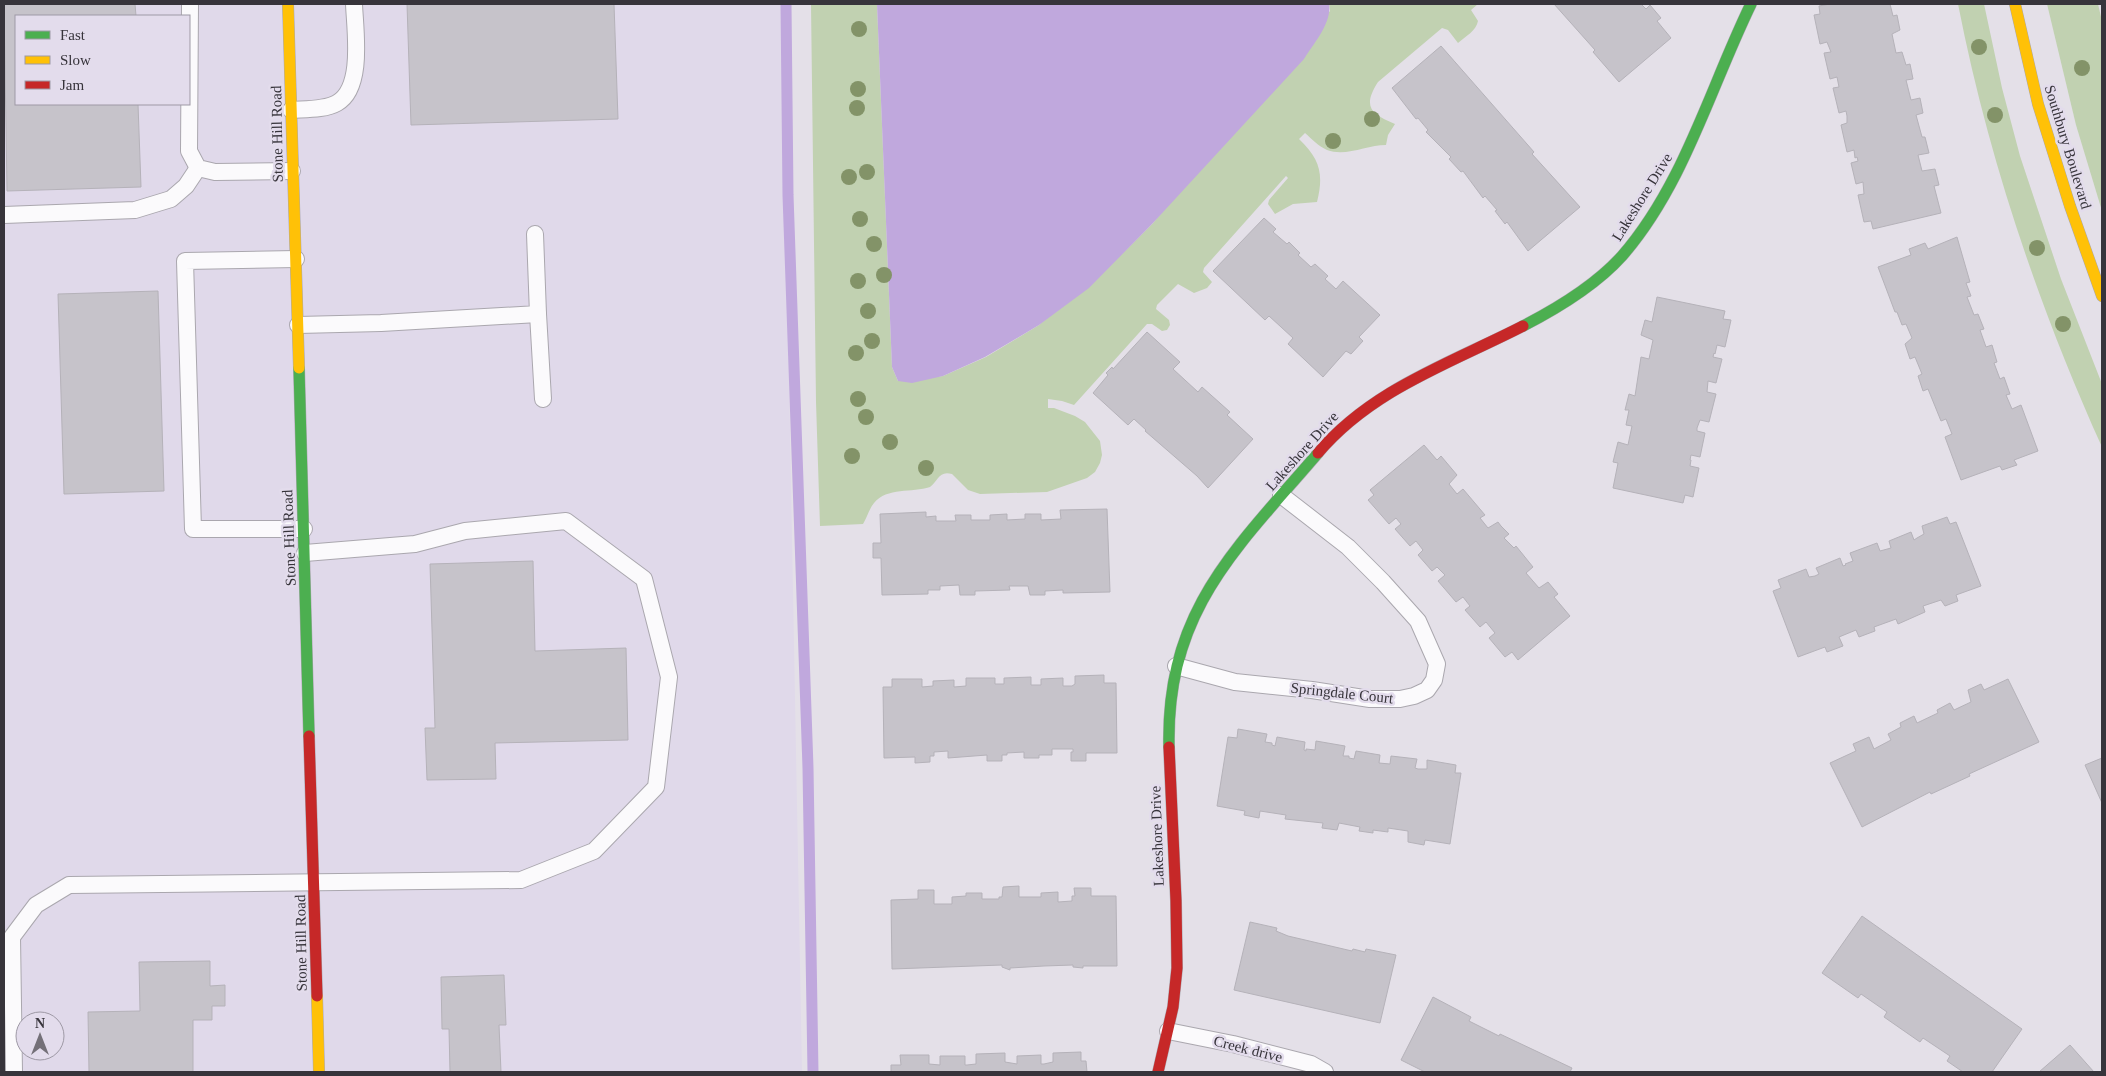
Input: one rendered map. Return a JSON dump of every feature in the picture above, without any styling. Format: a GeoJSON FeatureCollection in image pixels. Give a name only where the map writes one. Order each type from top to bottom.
{"type":"FeatureCollection","features":[{"type":"Feature","properties":{"kind":"street","name":"Stone Hill Road"},"geometry":{"type":"LineString","coordinates":[[288,4],[305,553],[318,1072]]}},
{"type":"Feature","properties":{"kind":"street","name":"Lakeshore Drive"},"geometry":{"type":"LineString","coordinates":[[1158,1072],[1176,991],[1177,969],[1169,749],[1170,699],[1176,666],[1187,630],[1215,576],[1334,434],[1374,401],[1403,383],[1524,326],[1592,283],[1622,256],[1644,226],[1683,160],[1736,33],[1751,4]]}},
{"type":"Feature","properties":{"kind":"street","name":"Southbury Boulevard"},"geometry":{"type":"LineString","coordinates":[[2014,4],[2038,104],[2070,206],[2102,296]]}},
{"type":"Feature","properties":{"kind":"lane"},"geometry":{"type":"LineString","coordinates":[[291,110],[325,107],[338,103],[352,85],[356,71],[354,4]]}},
{"type":"Feature","properties":{"kind":"lane"},"geometry":{"type":"LineString","coordinates":[[189,105],[189,151],[198,168],[215,172],[292,171]]}},
{"type":"Feature","properties":{"kind":"lane"},"geometry":{"type":"LineString","coordinates":[[4,215],[135,210],[170,199],[186,186],[198,168]]}},
{"type":"Feature","properties":{"kind":"lane"},"geometry":{"type":"LineString","coordinates":[[534,234],[543,400]]}},
{"type":"Feature","properties":{"kind":"lane"},"geometry":{"type":"LineString","coordinates":[[296,260],[185,261],[192,509],[193,529],[304,529]]}},
{"type":"Feature","properties":{"kind":"lane"},"geometry":{"type":"LineString","coordinates":[[298,325],[381,323],[538,314]]}},
{"type":"Feature","properties":{"kind":"lane","name":"Springdale Court"},"geometry":{"type":"LineString","coordinates":[[1176,666],[1235,682],[1370,699],[1400,699],[1428,690],[1434,680],[1437,664],[1418,621],[1348,547],[1282,495]]}},
{"type":"Feature","properties":{"kind":"lane"},"geometry":{"type":"LineString","coordinates":[[14,1072],[12,937],[36,906],[69,885],[520,880],[594,851],[656,787],[669,677],[644,579],[566,521],[465,531],[415,544],[305,553]]}},
{"type":"Feature","properties":{"kind":"lane","name":"Creek drive"},"geometry":{"type":"LineString","coordinates":[[1168,1031],[1233,1044],[1311,1064],[1326,1072]]}},
{"type":"Feature","properties":{"kind":"shaded area"},"geometry":{"type":"Polygon","coordinates":[[[4,4],[782,4],[802,1072],[4,1072],[4,4]]]}},
{"type":"Feature","properties":{"kind":"shaded area"},"geometry":{"type":"Polygon","coordinates":[[[877,4],[1329,4],[1329,11],[1325,26],[1304,59],[1153,223],[1089,288],[1039,325],[985,357],[943,376],[912,383],[898,381],[892,367],[877,4]]]}},
{"type":"Feature","properties":{"kind":"green space"},"geometry":{"type":"Polygon","coordinates":[[[811,4],[877,4],[892,367],[898,381],[943,376],[986,357],[1039,325],[1127,249],[1153,223],[1330,11],[1329,4],[1478,4],[1471,10],[1478,21],[1473,31],[1458,43],[1448,30],[1442,28],[1378,82],[1371,98],[1371,109],[1380,117],[1395,124],[1388,135],[1386,145],[1334,152],[1327,150],[1305,133],[1299,139],[1312,153],[1320,175],[1317,202],[1293,204],[1275,214],[1268,204],[1269,200],[1288,178],[1286,176],[1204,268],[1203,272],[1212,282],[1207,288],[1194,293],[1178,284],[1157,305],[1156,309],[1169,320],[1170,325],[1167,330],[1162,331],[1152,324],[1147,324],[1074,405],[1048,399],[1048,408],[1054,408],[1085,422],[1100,441],[1102,455],[1095,472],[1087,478],[1047,492],[980,494],[968,490],[952,474],[948,473],[941,475],[930,487],[893,492],[879,498],[872,505],[863,524],[820,526],[816,402],[811,4]]]}},
{"type":"Feature","properties":{"kind":"green space"},"geometry":{"type":"Polygon","coordinates":[[[1958,4],[1984,4],[2002,88],[2020,156],[2061,279],[2102,384],[2102,447],[2057,339],[2017,230],[1984,118],[1958,4]]]}},
{"type":"Feature","properties":{"kind":"green space"},"geometry":{"type":"Polygon","coordinates":[[[2047,4],[2098,4],[2102,21],[2102,211],[2076,125],[2047,4]]]}},
{"type":"Feature","properties":{"kind":"building"},"geometry":{"type":"Polygon","coordinates":[[[4,4],[135,4],[136,15],[15,15],[15,105],[138,105],[141,187],[7,191],[4,4]]]}},
{"type":"Feature","properties":{"kind":"building"},"geometry":{"type":"Polygon","coordinates":[[[407,4],[614,4],[618,119],[411,125],[407,4]]]}},
{"type":"Feature","properties":{"kind":"building"},"geometry":{"type":"Polygon","coordinates":[[[1554,4],[1641,4],[1646,9],[1650,5],[1661,18],[1657,21],[1671,38],[1619,82],[1593,52],[1595,50],[1554,4]]]}},
{"type":"Feature","properties":{"kind":"building"},"geometry":{"type":"Polygon","coordinates":[[[1830,4],[1890,4],[1893,16],[1897,15],[1900,30],[1892,34],[1896,53],[1902,52],[1906,65],[1910,64],[1913,79],[1906,80],[1911,100],[1920,98],[1923,113],[1916,115],[1929,153],[1918,155],[1922,171],[1935,169],[1939,185],[1934,186],[1941,213],[1873,229],[1871,221],[1864,222],[1858,195],[1864,194],[1863,182],[1856,184],[1851,163],[1858,161],[1857,157],[1855,158],[1854,150],[1847,152],[1841,125],[1847,123],[1846,111],[1839,113],[1833,88],[1839,87],[1837,77],[1830,79],[1824,53],[1831,52],[1827,42],[1820,44],[1814,15],[1820,14],[1819,6],[1830,4]]]}},
{"type":"Feature","properties":{"kind":"building"},"geometry":{"type":"Polygon","coordinates":[[[1441,46],[1534,152],[1532,154],[1580,207],[1528,251],[1507,222],[1505,224],[1495,211],[1497,210],[1485,196],[1483,198],[1463,171],[1461,172],[1449,159],[1451,157],[1426,132],[1428,130],[1418,118],[1416,119],[1392,88],[1441,46]]]}},
{"type":"Feature","properties":{"kind":"building"},"geometry":{"type":"Polygon","coordinates":[[[1264,218],[1276,229],[1273,232],[1287,244],[1289,242],[1300,253],[1298,255],[1311,267],[1315,264],[1328,276],[1325,279],[1336,289],[1343,281],[1380,315],[1359,337],[1363,341],[1351,354],[1346,351],[1323,377],[1288,344],[1293,338],[1269,316],[1265,320],[1213,271],[1264,218]]]}},
{"type":"Feature","properties":{"kind":"building"},"geometry":{"type":"Polygon","coordinates":[[[1957,237],[1970,282],[1966,283],[1971,296],[1967,297],[1974,315],[1978,314],[1984,329],[1980,330],[1986,347],[1992,345],[1997,362],[1994,363],[2000,379],[2004,377],[2010,394],[2006,395],[2012,409],[2021,405],[2038,451],[2014,460],[2017,465],[2002,470],[2000,466],[1961,480],[1945,437],[1952,434],[1946,419],[1941,421],[1928,389],[1923,391],[1918,376],[1922,374],[1915,357],[1910,359],[1905,344],[1912,338],[1906,324],[1902,325],[1897,312],[1895,312],[1878,267],[1911,255],[1909,249],[1925,243],[1928,249],[1957,237]]]}},
{"type":"Feature","properties":{"kind":"building"},"geometry":{"type":"Polygon","coordinates":[[[158,291],[164,491],[64,494],[58,294],[158,291]]]}},
{"type":"Feature","properties":{"kind":"building"},"geometry":{"type":"Polygon","coordinates":[[[1657,297],[1725,311],[1723,319],[1731,320],[1725,347],[1717,345],[1713,357],[1722,359],[1716,383],[1708,381],[1707,392],[1716,394],[1709,422],[1700,420],[1697,428],[1697,431],[1705,433],[1700,457],[1691,455],[1690,466],[1699,468],[1693,497],[1685,495],[1683,503],[1613,488],[1618,463],[1613,462],[1618,442],[1628,445],[1632,426],[1626,425],[1629,410],[1625,410],[1629,394],[1635,396],[1641,357],[1649,359],[1653,340],[1641,335],[1645,320],[1652,322],[1657,297]]]}},
{"type":"Feature","properties":{"kind":"building"},"geometry":{"type":"Polygon","coordinates":[[[1147,332],[1180,362],[1173,369],[1198,392],[1202,387],[1230,412],[1227,415],[1253,439],[1208,488],[1134,419],[1128,425],[1093,393],[1108,375],[1106,373],[1112,367],[1113,369],[1147,332]]]}},
{"type":"Feature","properties":{"kind":"building"},"geometry":{"type":"Polygon","coordinates":[[[1424,445],[1437,460],[1441,456],[1457,475],[1449,484],[1457,494],[1463,489],[1485,515],[1480,518],[1488,528],[1498,522],[1509,534],[1504,538],[1514,548],[1516,546],[1533,567],[1526,573],[1539,588],[1548,582],[1558,594],[1554,597],[1570,616],[1518,660],[1512,652],[1505,657],[1489,638],[1495,633],[1486,622],[1480,627],[1465,610],[1470,606],[1463,597],[1456,602],[1438,581],[1445,575],[1437,567],[1432,571],[1418,555],[1423,550],[1416,541],[1410,546],[1395,529],[1401,524],[1396,518],[1389,524],[1368,500],[1374,495],[1370,490],[1424,445]]]}},
{"type":"Feature","properties":{"kind":"building"},"geometry":{"type":"Polygon","coordinates":[[[1107,509],[1110,592],[1063,593],[1063,590],[1045,591],[1045,595],[1030,595],[1028,586],[1009,586],[1010,590],[975,591],[975,595],[960,595],[959,585],[940,586],[940,590],[928,590],[928,594],[882,595],[881,558],[873,558],[873,543],[881,543],[880,514],[926,512],[926,517],[936,516],[936,521],[956,521],[955,515],[971,515],[971,520],[990,520],[990,515],[1007,514],[1007,520],[1025,519],[1025,514],[1041,514],[1041,520],[1061,519],[1060,510],[1107,509]]]}},
{"type":"Feature","properties":{"kind":"building"},"geometry":{"type":"Polygon","coordinates":[[[1947,517],[1950,524],[1956,522],[1981,586],[1956,595],[1958,601],[1945,606],[1941,600],[1923,606],[1925,612],[1898,624],[1896,619],[1874,627],[1875,631],[1859,637],[1856,630],[1839,637],[1843,646],[1827,652],[1825,647],[1798,657],[1773,591],[1781,588],[1778,580],[1806,569],[1809,577],[1815,576],[1819,574],[1816,568],[1840,558],[1843,566],[1846,565],[1853,561],[1850,553],[1877,543],[1880,551],[1891,548],[1889,541],[1911,532],[1914,540],[1924,534],[1922,526],[1947,517]]]}},
{"type":"Feature","properties":{"kind":"building"},"geometry":{"type":"Polygon","coordinates":[[[533,561],[535,651],[626,648],[628,740],[495,743],[496,779],[427,780],[425,728],[435,728],[430,564],[533,561]]]}},
{"type":"Feature","properties":{"kind":"building"},"geometry":{"type":"Polygon","coordinates":[[[1104,675],[1104,683],[1116,683],[1117,753],[1086,753],[1086,761],[1071,761],[1073,749],[1052,749],[1052,755],[1039,755],[1039,758],[1024,758],[1024,752],[1007,753],[1007,755],[1002,755],[1002,761],[987,761],[987,755],[948,758],[948,751],[934,752],[934,756],[930,756],[930,762],[915,763],[915,757],[884,758],[883,687],[892,687],[892,679],[922,679],[922,687],[933,686],[933,681],[954,680],[954,687],[966,686],[966,678],[995,678],[995,684],[1004,684],[1004,678],[1031,677],[1031,685],[1041,685],[1041,679],[1063,678],[1063,686],[1072,686],[1075,684],[1075,676],[1104,675]]]}},
{"type":"Feature","properties":{"kind":"building"},"geometry":{"type":"Polygon","coordinates":[[[2008,679],[2039,742],[1969,774],[1970,776],[1931,794],[1930,792],[1862,827],[1830,763],[1856,751],[1853,744],[1869,737],[1874,749],[1891,740],[1888,734],[1901,727],[1900,723],[1914,716],[1917,723],[1938,713],[1937,710],[1950,703],[1954,710],[1971,702],[1968,690],[1981,684],[1984,690],[2008,679]]]}},
{"type":"Feature","properties":{"kind":"building"},"geometry":{"type":"Polygon","coordinates":[[[1238,729],[1267,734],[1265,742],[1272,743],[1275,746],[1277,737],[1305,742],[1304,750],[1315,750],[1316,741],[1345,746],[1343,756],[1349,756],[1349,758],[1354,759],[1356,751],[1380,755],[1379,763],[1390,764],[1391,756],[1417,759],[1415,768],[1418,769],[1427,769],[1427,760],[1456,765],[1455,773],[1461,773],[1450,844],[1425,840],[1424,845],[1408,842],[1408,831],[1388,828],[1388,832],[1373,830],[1373,833],[1359,831],[1360,827],[1339,823],[1337,830],[1322,828],[1323,823],[1285,819],[1286,815],[1260,811],[1259,818],[1244,815],[1245,811],[1217,806],[1228,737],[1237,738],[1238,729]]]}},
{"type":"Feature","properties":{"kind":"building"},"geometry":{"type":"Polygon","coordinates":[[[2102,758],[2102,803],[2085,765],[2102,758]]]}},
{"type":"Feature","properties":{"kind":"building"},"geometry":{"type":"Polygon","coordinates":[[[1019,886],[1019,897],[1041,897],[1041,893],[1058,892],[1058,902],[1072,901],[1072,896],[1075,896],[1074,888],[1091,888],[1091,896],[1116,896],[1117,966],[1083,966],[1083,968],[1073,967],[1073,965],[1044,966],[1010,968],[1010,970],[1002,967],[1002,965],[892,969],[891,900],[918,899],[918,890],[934,890],[934,904],[952,904],[952,897],[966,896],[966,893],[982,893],[982,899],[999,899],[999,897],[1002,897],[1003,887],[1019,886]]]}},
{"type":"Feature","properties":{"kind":"building"},"geometry":{"type":"Polygon","coordinates":[[[1862,916],[2022,1029],[1992,1072],[1963,1072],[1947,1061],[1950,1056],[1923,1038],[1920,1042],[1884,1017],[1887,1012],[1861,994],[1858,998],[1822,973],[1862,916]]]}},
{"type":"Feature","properties":{"kind":"building"},"geometry":{"type":"Polygon","coordinates":[[[1250,922],[1277,928],[1276,931],[1288,936],[1352,951],[1353,949],[1365,952],[1366,949],[1396,955],[1380,1023],[1234,990],[1250,922]]]}},
{"type":"Feature","properties":{"kind":"building"},"geometry":{"type":"Polygon","coordinates":[[[210,961],[210,986],[225,985],[225,1006],[212,1006],[212,1020],[193,1020],[193,1072],[89,1072],[88,1012],[140,1011],[139,962],[210,961]]]}},
{"type":"Feature","properties":{"kind":"building"},"geometry":{"type":"Polygon","coordinates":[[[504,975],[506,1025],[499,1025],[501,1072],[450,1072],[449,1029],[442,1029],[441,977],[504,975]]]}},
{"type":"Feature","properties":{"kind":"building"},"geometry":{"type":"Polygon","coordinates":[[[1433,997],[1471,1017],[1469,1021],[1572,1068],[1570,1072],[1425,1072],[1401,1060],[1433,997]]]}},
{"type":"Feature","properties":{"kind":"building"},"geometry":{"type":"Polygon","coordinates":[[[2070,1045],[2094,1072],[2039,1072],[2070,1045]]]}},
{"type":"Feature","properties":{"kind":"building"},"geometry":{"type":"Polygon","coordinates":[[[1081,1052],[1081,1061],[1086,1061],[1087,1072],[891,1072],[891,1065],[901,1065],[900,1055],[929,1055],[929,1064],[940,1065],[940,1056],[965,1056],[965,1065],[967,1065],[976,1064],[976,1054],[1005,1053],[1005,1062],[1017,1064],[1017,1056],[1041,1055],[1041,1064],[1044,1064],[1053,1062],[1053,1053],[1081,1052]]]}},
{"type":"Feature","properties":{"kind":"waterway"},"geometry":{"type":"LineString","coordinates":[[786,4],[788,195],[808,768],[813,1072]]}},
{"type":"Feature","properties":{"kind":"traffic: fast"},"geometry":{"type":"LineString","coordinates":[[1523,326],[1563,304],[1588,287],[1622,256],[1644,228],[1663,198],[1679,167],[1751,4]]}},
{"type":"Feature","properties":{"kind":"traffic: fast"},"geometry":{"type":"LineString","coordinates":[[299,368],[309,736]]}},
{"type":"Feature","properties":{"kind":"traffic: fast"},"geometry":{"type":"LineString","coordinates":[[1169,747],[1171,699],[1179,657],[1193,619],[1212,585],[1234,552],[1318,453]]}},
{"type":"Feature","properties":{"kind":"traffic: slow"},"geometry":{"type":"LineString","coordinates":[[288,4],[299,368]]}},
{"type":"Feature","properties":{"kind":"traffic: slow"},"geometry":{"type":"LineString","coordinates":[[2015,4],[2038,104],[2070,206],[2102,296]]}},
{"type":"Feature","properties":{"kind":"traffic: slow"},"geometry":{"type":"LineString","coordinates":[[317,996],[319,1072]]}},
{"type":"Feature","properties":{"kind":"traffic: jam"},"geometry":{"type":"LineString","coordinates":[[1318,453],[1339,431],[1388,394],[1414,379],[1523,326]]}},
{"type":"Feature","properties":{"kind":"traffic: jam"},"geometry":{"type":"LineString","coordinates":[[309,736],[317,996]]}},
{"type":"Feature","properties":{"kind":"traffic: jam"},"geometry":{"type":"LineString","coordinates":[[1158,1072],[1173,1007],[1177,968],[1169,747]]}}]}
